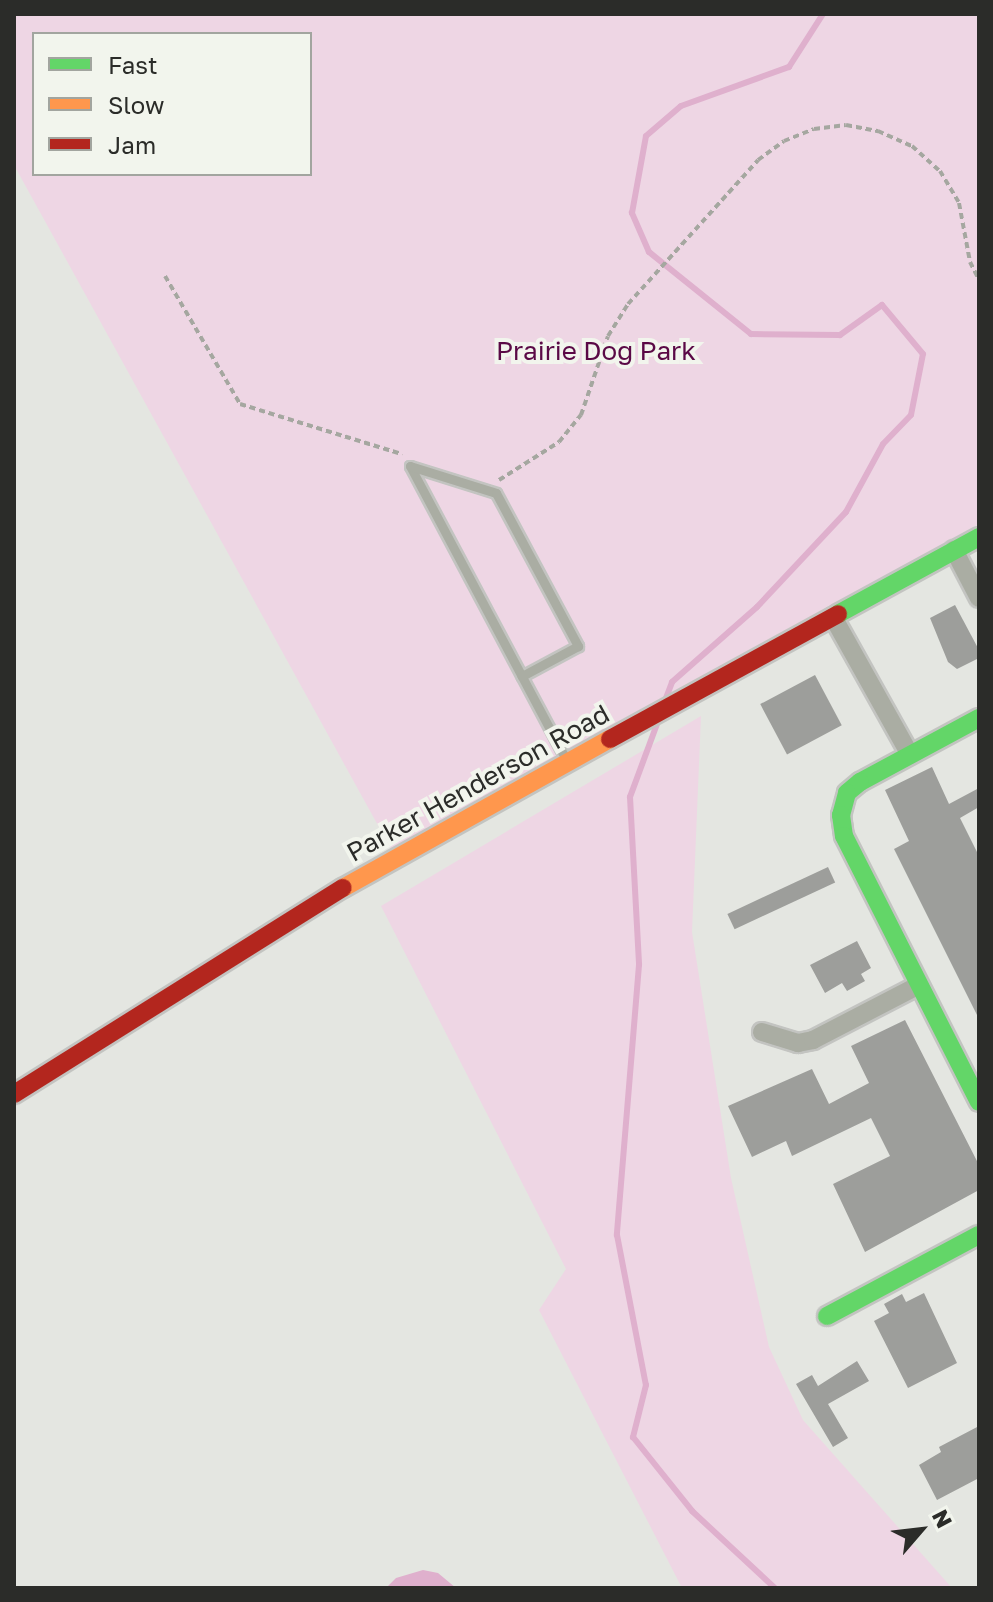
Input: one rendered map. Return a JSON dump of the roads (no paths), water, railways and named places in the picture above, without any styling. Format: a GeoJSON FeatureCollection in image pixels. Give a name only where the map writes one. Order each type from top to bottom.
{"type":"FeatureCollection","features":[{"type":"Feature","properties":{"kind":"street","name":"Parker Henderson Road"},"geometry":{"type":"LineString","coordinates":[[14,1094],[245,945],[595,745],[979,537]]}},
{"type":"Feature","properties":{"kind":"street"},"geometry":{"type":"LineString","coordinates":[[954,550],[979,598]]}},
{"type":"Feature","properties":{"kind":"street"},"geometry":{"type":"LineString","coordinates":[[833,617],[910,755]]}},
{"type":"Feature","properties":{"kind":"street"},"geometry":{"type":"LineString","coordinates":[[979,718],[853,787],[841,815],[844,836],[979,1102]]}},
{"type":"Feature","properties":{"kind":"street"},"geometry":{"type":"LineString","coordinates":[[762,1032],[798,1043],[813,1040],[919,985]]}},
{"type":"Feature","properties":{"kind":"street"},"geometry":{"type":"LineString","coordinates":[[827,1316],[979,1235]]}},
{"type":"Feature","properties":{"kind":"lane"},"geometry":{"type":"LineString","coordinates":[[522,676],[578,646],[526,548],[496,493],[410,466],[567,761]]}},
{"type":"Feature","properties":{"kind":"waterway"},"geometry":{"type":"LineString","coordinates":[[666,698],[672,682],[757,607],[846,512],[883,444],[911,415],[923,354],[882,305],[840,335],[751,334],[649,252],[632,213],[646,136],[681,106],[789,67],[823,14]]}},
{"type":"Feature","properties":{"kind":"waterway"},"geometry":{"type":"LineString","coordinates":[[657,724],[630,797],[639,965],[617,1235],[646,1385],[633,1437],[692,1511],[775,1588]]}},
{"type":"Feature","properties":{"kind":"park label","name":"Prairie Dog Park"},"geometry":{"type":"Point","coordinates":[596,351]}}]}
